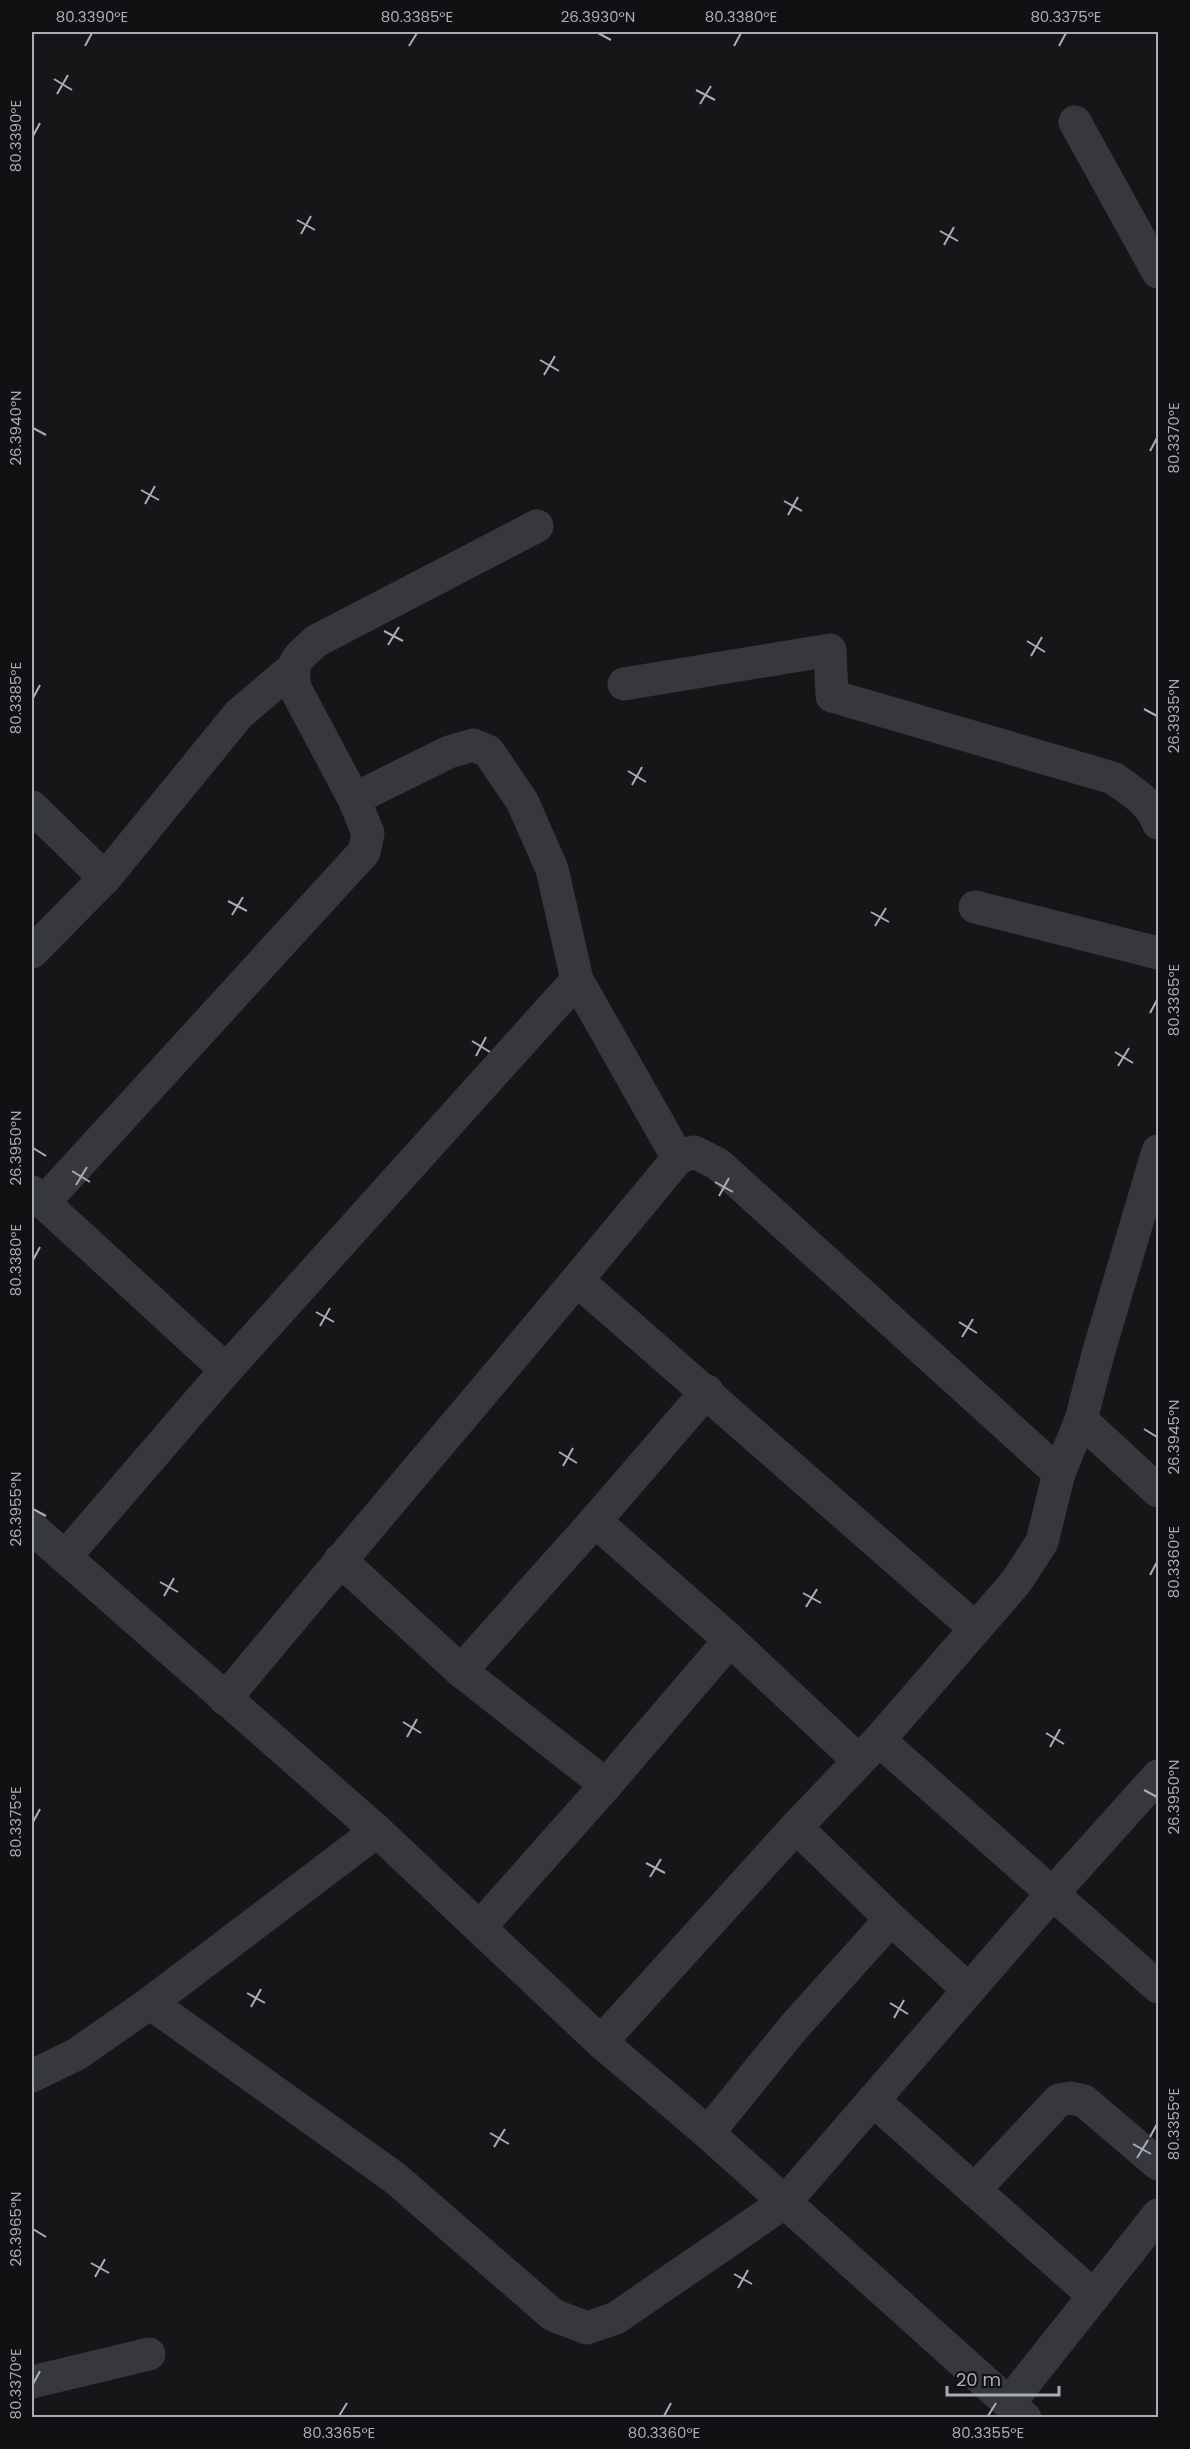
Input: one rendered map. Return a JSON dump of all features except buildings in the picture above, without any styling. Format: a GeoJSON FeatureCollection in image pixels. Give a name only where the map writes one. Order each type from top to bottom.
{"type":"FeatureCollection","features":[{"type":"Feature","properties":{"kind":"street"},"geometry":{"type":"LineString","coordinates":[[1075,122],[1158,272]]}},
{"type":"Feature","properties":{"kind":"street"},"geometry":{"type":"LineString","coordinates":[[32,952],[105,878],[239,714],[292,669],[297,659],[316,641],[537,526]]}},
{"type":"Feature","properties":{"kind":"street"},"geometry":{"type":"LineString","coordinates":[[624,684],[830,650],[832,696],[1113,778],[1137,795],[1154,811],[1158,823]]}},
{"type":"Feature","properties":{"kind":"street"},"geometry":{"type":"LineString","coordinates":[[226,1370],[38,1197],[364,852],[368,833],[354,799],[295,688],[292,669]]}},
{"type":"Feature","properties":{"kind":"street"},"geometry":{"type":"LineString","coordinates":[[354,799],[449,752],[473,745],[488,751],[522,801],[552,869],[577,980],[678,1158]]}},
{"type":"Feature","properties":{"kind":"street"},"geometry":{"type":"LineString","coordinates":[[32,807],[105,878]]}},
{"type":"Feature","properties":{"kind":"street"},"geometry":{"type":"LineString","coordinates":[[975,907],[1158,953]]}},
{"type":"Feature","properties":{"kind":"street"},"geometry":{"type":"LineString","coordinates":[[65,1557],[226,1370],[577,980]]}},
{"type":"Feature","properties":{"kind":"street"},"geometry":{"type":"LineString","coordinates":[[601,2042],[868,1750],[1016,1582],[1042,1542],[1059,1473],[1081,1420],[1098,1354],[1158,1151]]}},
{"type":"Feature","properties":{"kind":"street"},"geometry":{"type":"LineString","coordinates":[[225,1699],[340,1560],[578,1281],[678,1158],[694,1152],[718,1164],[1059,1473]]}},
{"type":"Feature","properties":{"kind":"street"},"geometry":{"type":"LineString","coordinates":[[578,1281],[975,1628]]}},
{"type":"Feature","properties":{"kind":"street"},"geometry":{"type":"LineString","coordinates":[[461,1671],[595,1521],[706,1391]]}},
{"type":"Feature","properties":{"kind":"street"},"geometry":{"type":"LineString","coordinates":[[1081,1420],[1158,1491]]}},
{"type":"Feature","properties":{"kind":"street"},"geometry":{"type":"LineString","coordinates":[[595,1521],[730,1640],[1052,1894],[1158,1987]]}},
{"type":"Feature","properties":{"kind":"street"},"geometry":{"type":"LineString","coordinates":[[32,1528],[377,1831],[601,2042],[708,2133],[1017,2410],[1094,2296],[1158,2215]]}},
{"type":"Feature","properties":{"kind":"street"},"geometry":{"type":"LineString","coordinates":[[340,1560],[461,1671],[606,1785]]}},
{"type":"Feature","properties":{"kind":"street"},"geometry":{"type":"LineString","coordinates":[[480,1927],[730,1640]]}},
{"type":"Feature","properties":{"kind":"street"},"geometry":{"type":"LineString","coordinates":[[150,2003],[395,2178],[553,2315],[587,2328],[616,2318],[785,2202],[1052,1894],[1154,1790]]}},
{"type":"Feature","properties":{"kind":"street"},"geometry":{"type":"LineString","coordinates":[[796,1827],[891,1919],[969,1990]]}},
{"type":"Feature","properties":{"kind":"street"},"geometry":{"type":"LineString","coordinates":[[32,2076],[77,2054],[150,2003],[377,1831]]}},
{"type":"Feature","properties":{"kind":"street"},"geometry":{"type":"LineString","coordinates":[[708,2133],[793,2028],[891,1919]]}},
{"type":"Feature","properties":{"kind":"street"},"geometry":{"type":"LineString","coordinates":[[974,2190],[1059,2100],[1071,2098],[1084,2101],[1158,2164]]}},
{"type":"Feature","properties":{"kind":"street"},"geometry":{"type":"LineString","coordinates":[[873,2100],[1094,2296]]}},
{"type":"Feature","properties":{"kind":"street"},"geometry":{"type":"LineString","coordinates":[[32,2382],[149,2354]]}}]}
